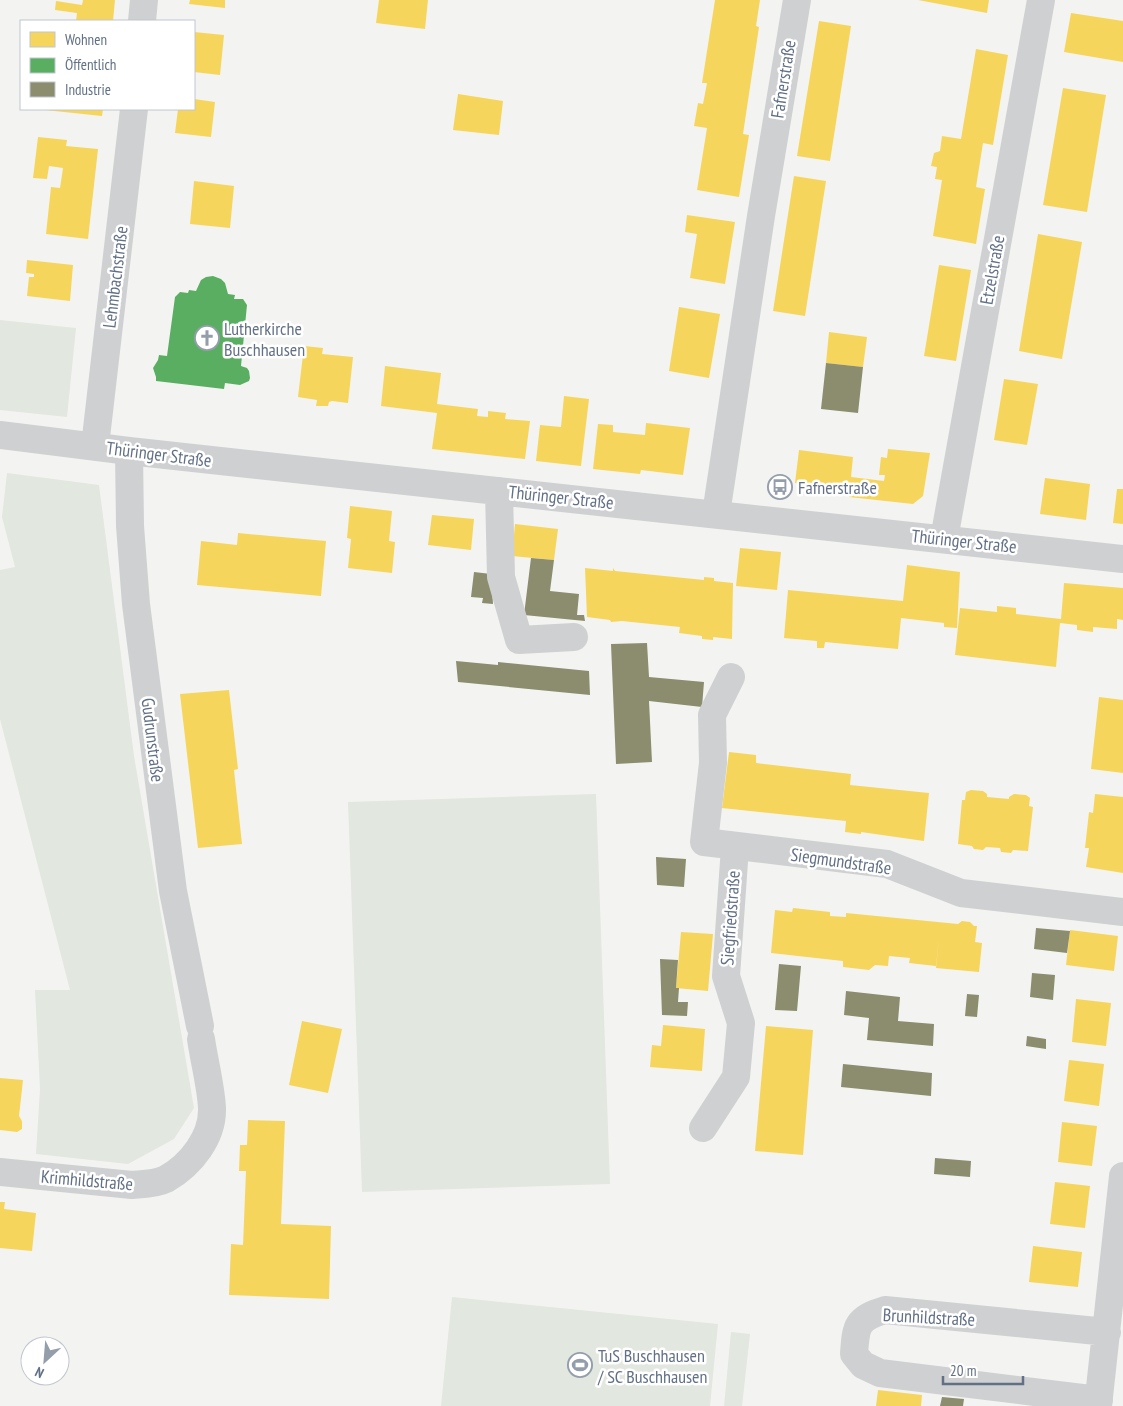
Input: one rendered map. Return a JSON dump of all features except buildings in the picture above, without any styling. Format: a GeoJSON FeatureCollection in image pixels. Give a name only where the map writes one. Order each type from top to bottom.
{"type":"FeatureCollection","features":[{"type":"Feature","properties":{"kind":"street"},"geometry":{"type":"LineString","coordinates":[[142,20],[144,0]]}},
{"type":"Feature","properties":{"kind":"street","name":"Fafnerstraße"},"geometry":{"type":"LineString","coordinates":[[716,514],[796,0]]}},
{"type":"Feature","properties":{"kind":"street","name":"Etzelstraße"},"geometry":{"type":"LineString","coordinates":[[944,539],[1041,0]]}},
{"type":"Feature","properties":{"kind":"street","name":"Lehmbachstraße"},"geometry":{"type":"LineString","coordinates":[[95,446],[134,110]]}},
{"type":"Feature","properties":{"kind":"street","name":"Thüringer Straße"},"geometry":{"type":"LineString","coordinates":[[0,435],[129,451],[1123,559]]}},
{"type":"Feature","properties":{"kind":"street","name":"Gudrunstraße"},"geometry":{"type":"LineString","coordinates":[[129,451],[130,526],[138,613],[173,891],[200,1033]]}},
{"type":"Feature","properties":{"kind":"street"},"geometry":{"type":"LineString","coordinates":[[499,491],[501,577],[519,640],[574,637]]}},
{"type":"Feature","properties":{"kind":"street","name":"Siegmundstraße"},"geometry":{"type":"LineString","coordinates":[[731,677],[712,715],[713,763],[704,842],[887,864],[961,893],[1123,912]]}},
{"type":"Feature","properties":{"kind":"street","name":"Siegfriedstraße"},"geometry":{"type":"LineString","coordinates":[[703,1128],[736,1077],[741,1023],[726,976],[736,847]]}},
{"type":"Feature","properties":{"kind":"street","name":"Krimhildstraße"},"geometry":{"type":"LineString","coordinates":[[0,1172],[132,1185],[164,1180],[177,1171],[198,1151],[206,1137],[210,1123],[212,1108],[200,1033]]}},
{"type":"Feature","properties":{"kind":"street"},"geometry":{"type":"LineString","coordinates":[[1099,1403],[1123,1176]]}},
{"type":"Feature","properties":{"kind":"street","name":"Brunhildstraße"},"geometry":{"type":"LineString","coordinates":[[1099,1403],[880,1373],[863,1365],[854,1354],[856,1335],[860,1323],[869,1315],[885,1310],[1107,1332]]}},
{"type":"Feature","properties":{"kind":"shaded area"},"geometry":{"type":"Polygon","coordinates":[[[0,320],[76,328],[67,417],[0,410],[0,320]]]}},
{"type":"Feature","properties":{"kind":"shaded area"},"geometry":{"type":"Polygon","coordinates":[[[7,473],[99,485],[134,756],[194,1108],[174,1139],[128,1164],[36,1154],[40,1089],[35,990],[70,990],[0,719],[0,570],[15,567],[2,517],[7,473]]]}},
{"type":"Feature","properties":{"kind":"shaded area"},"geometry":{"type":"Polygon","coordinates":[[[596,794],[610,1184],[362,1192],[348,802],[596,794]]]}},
{"type":"Feature","properties":{"kind":"shaded area","name":"TuS Buschhausen / SC Buschhausen"},"geometry":{"type":"Polygon","coordinates":[[[452,1297],[718,1324],[710,1406],[441,1406],[452,1297]]]}},
{"type":"Feature","properties":{"kind":"shaded area"},"geometry":{"type":"Polygon","coordinates":[[[731,1332],[750,1334],[742,1406],[724,1406],[731,1332]]]}},
{"type":"Feature","properties":{"kind":"place","name":"Lutherkirche Buschhausen"},"geometry":{"type":"Point","coordinates":[207,338]}},
{"type":"Feature","properties":{"kind":"place","name":"Fafnerstraße"},"geometry":{"type":"Point","coordinates":[780,487]}},
{"type":"Feature","properties":{"kind":"place","name":"TuS Buschhausen / SC Buschhausen"},"geometry":{"type":"Point","coordinates":[580,1365]}}]}
